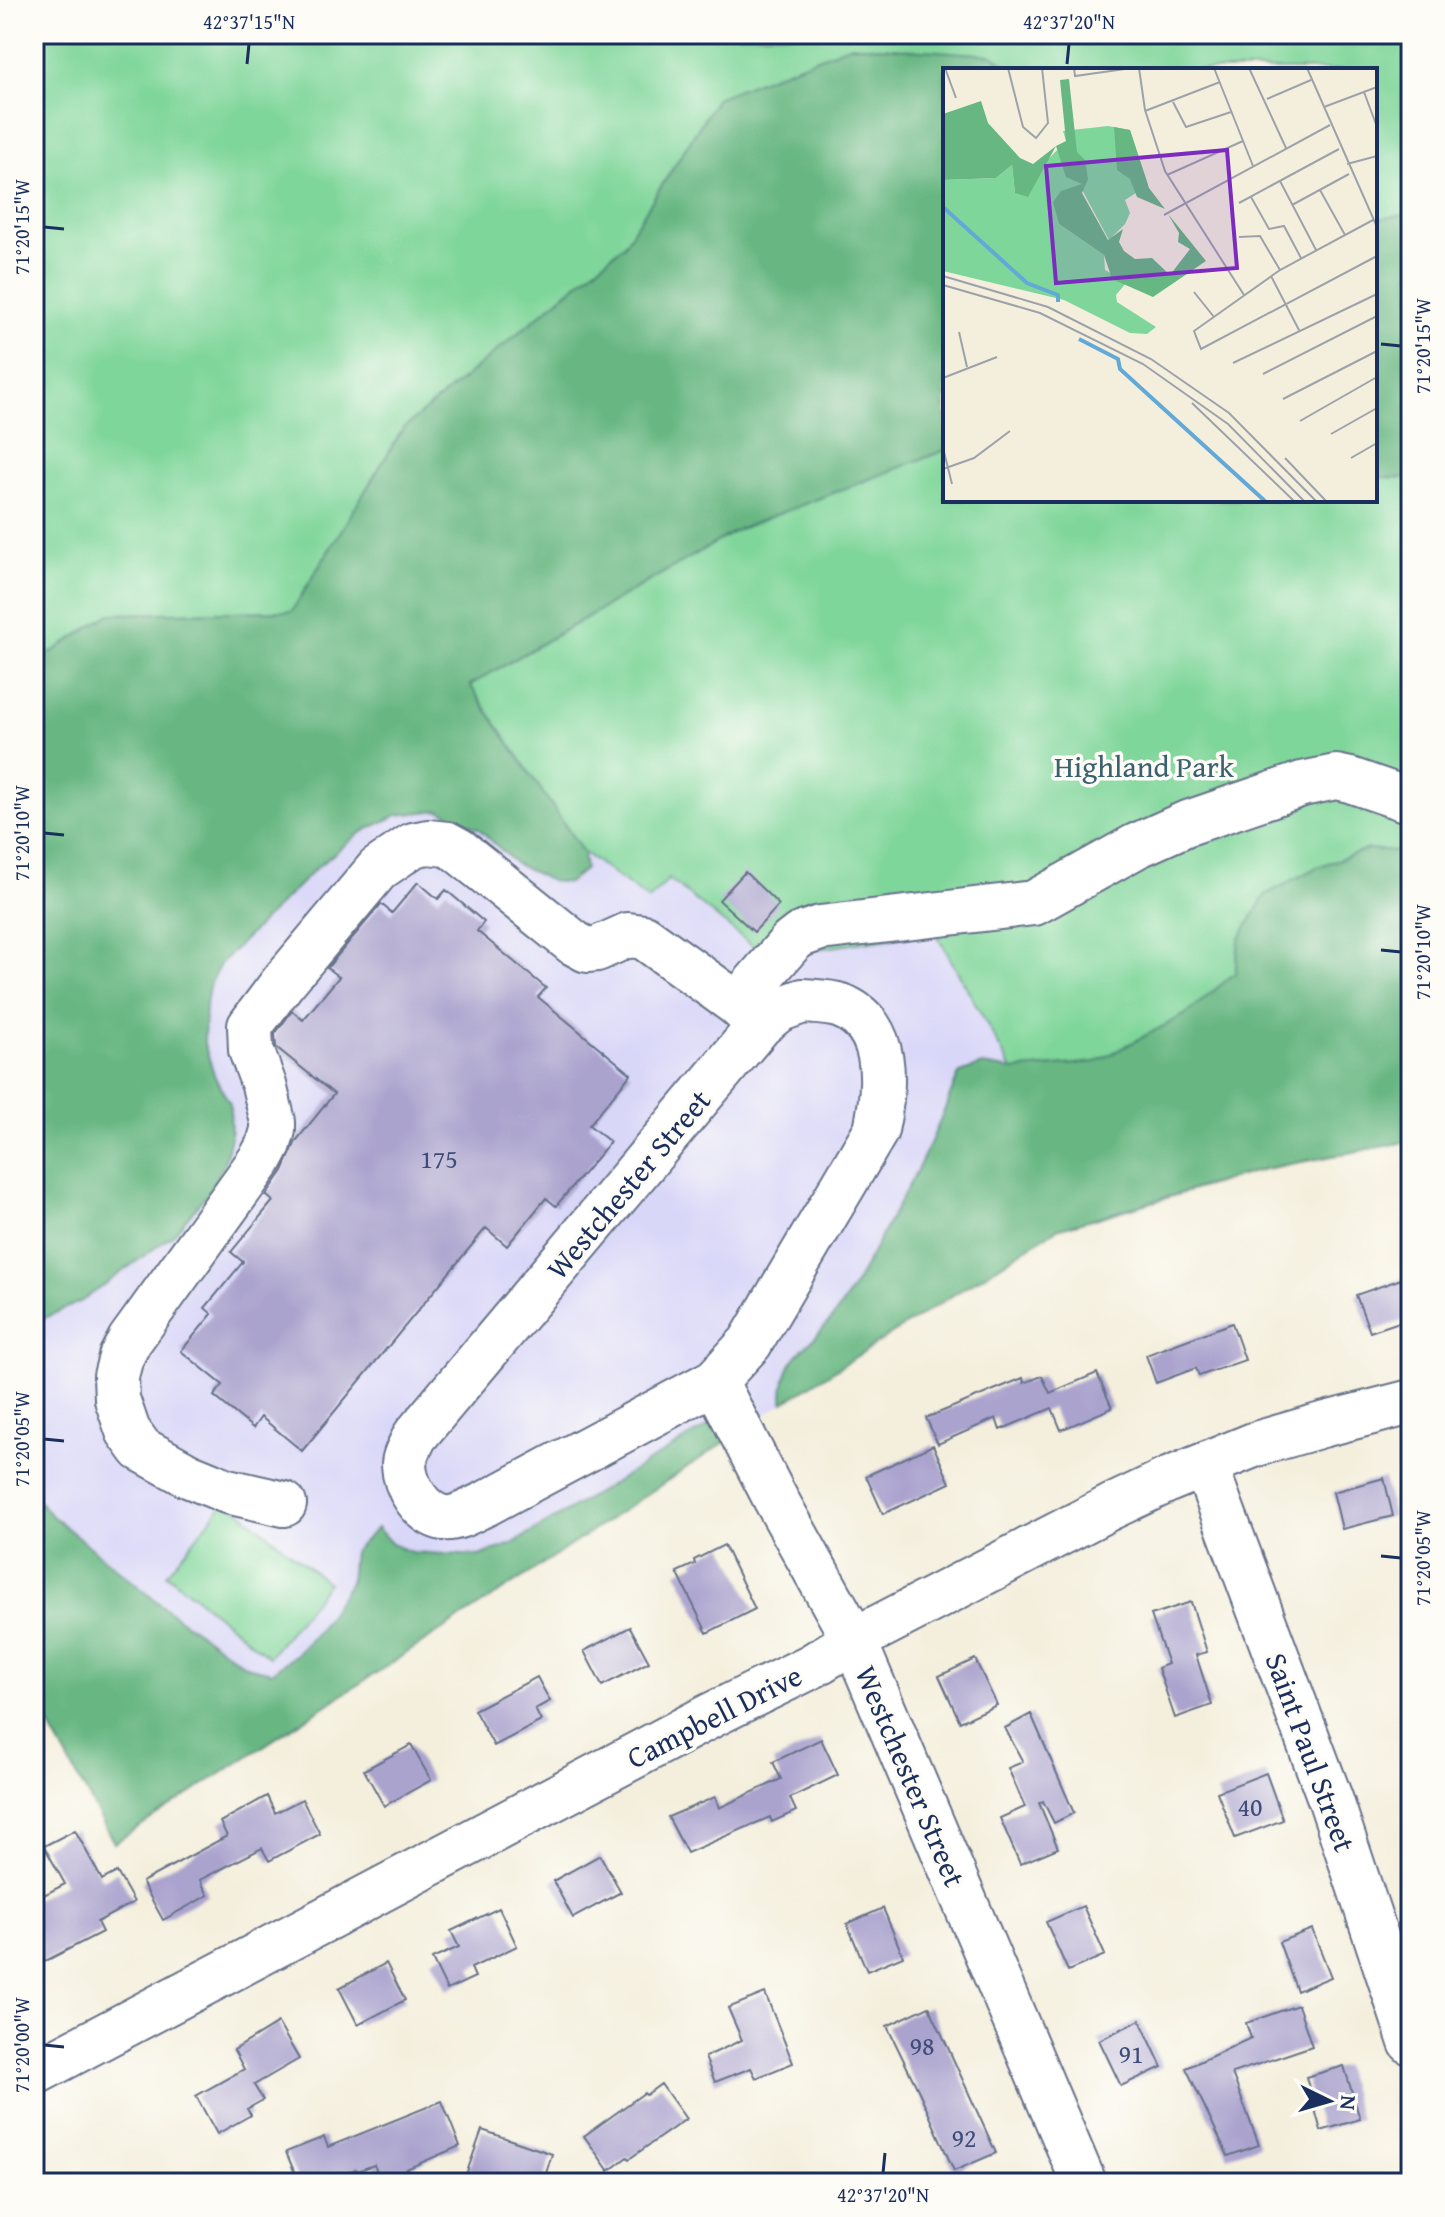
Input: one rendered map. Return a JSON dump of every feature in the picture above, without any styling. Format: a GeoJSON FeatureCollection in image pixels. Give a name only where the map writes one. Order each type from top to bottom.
{"type":"FeatureCollection","features":[{"type":"Feature","properties":{"kind":"street"},"geometry":{"type":"LineString","coordinates":[[284,1504],[227,1491],[188,1475],[141,1449],[128,1431],[117,1399],[116,1376],[130,1340],[269,1144],[273,1118],[251,1050],[250,1026],[378,869],[413,845],[428,842],[447,844],[458,850],[574,943],[587,950],[597,949],[628,935],[644,937],[749,1014],[791,942],[820,928],[1034,903],[1136,846],[1185,824],[1302,784],[1336,777],[1411,801]]}},
{"type":"Feature","properties":{"kind":"street","name":"Westchester Street"},"geometry":{"type":"LineString","coordinates":[[803,1001],[845,1007],[870,1029],[880,1055],[884,1083],[876,1130],[750,1343],[715,1381],[485,1504],[454,1517],[443,1518],[430,1512],[412,1493],[404,1464],[415,1436],[749,1014],[778,1010],[803,1001]]}},
{"type":"Feature","properties":{"kind":"street","name":"Westchester Street"},"geometry":{"type":"LineString","coordinates":[[715,1381],[775,1498],[854,1640],[1084,2183]]}},
{"type":"Feature","properties":{"kind":"street","name":"Campbell Drive"},"geometry":{"type":"LineString","coordinates":[[34,2073],[1111,1507],[1256,1444],[1411,1402]]}},
{"type":"Feature","properties":{"kind":"street","name":"Saint Paul Street"},"geometry":{"type":"LineString","coordinates":[[1205,1465],[1331,1801],[1411,2042]]}},
{"type":"Feature","properties":{"kind":"shaded area"},"geometry":{"type":"Polygon","coordinates":[[[470,685],[649,899],[669,879],[714,914],[805,951],[935,931],[1095,1219],[1057,1229],[783,1403],[507,1588],[114,1843],[34,1698],[34,937],[470,685]]]}},
{"type":"Feature","properties":{"kind":"green space","name":"Highland Park"},"geometry":{"type":"Polygon","coordinates":[[[34,34],[1411,34],[1411,1141],[1264,1169],[1095,1219],[935,931],[805,951],[784,971],[669,879],[649,900],[583,852],[470,685],[739,529],[943,451],[943,502],[1377,502],[1377,68],[1009,68],[993,55],[718,97],[624,245],[403,429],[292,611],[110,614],[34,664],[34,34]]]}},
{"type":"Feature","properties":{"kind":"green space"},"geometry":{"type":"Polygon","coordinates":[[[851,45],[993,55],[1009,68],[943,68],[943,451],[739,529],[470,685],[583,852],[585,869],[568,883],[551,881],[516,864],[479,829],[440,810],[397,815],[360,833],[316,868],[220,964],[209,987],[204,1043],[215,1077],[230,1104],[231,1137],[224,1165],[207,1194],[174,1234],[82,1301],[34,1323],[34,664],[110,614],[292,611],[403,429],[624,245],[718,97],[851,45]]]}},
{"type":"Feature","properties":{"kind":"green space"},"geometry":{"type":"Polygon","coordinates":[[[1411,214],[1411,478],[1377,477],[1377,219],[1411,214]]]}},
{"type":"Feature","properties":{"kind":"green space"},"geometry":{"type":"Polygon","coordinates":[[[1368,849],[1411,852],[1411,1141],[1264,1169],[1057,1229],[783,1403],[784,1386],[792,1363],[833,1317],[855,1285],[922,1160],[960,1073],[982,1065],[1013,1070],[1096,1062],[1186,1014],[1235,973],[1239,940],[1265,895],[1317,867],[1368,849]]]}},
{"type":"Feature","properties":{"kind":"green space"},"geometry":{"type":"Polygon","coordinates":[[[716,1421],[728,1440],[507,1588],[114,1843],[34,1698],[34,1496],[51,1515],[171,1613],[246,1666],[272,1672],[295,1655],[319,1630],[350,1582],[353,1552],[377,1528],[392,1544],[411,1552],[479,1556],[512,1544],[716,1421]]]}},
{"type":"Feature","properties":{"kind":"green space"},"geometry":{"type":"Polygon","coordinates":[[[226,1500],[328,1583],[269,1657],[167,1574],[226,1500]]]}},
{"type":"Feature","properties":{"kind":"building"},"geometry":{"type":"Polygon","coordinates":[[[745,872],[779,905],[754,932],[719,900],[745,872]]]}},
{"type":"Feature","properties":{"kind":"building"},"geometry":{"type":"Polygon","coordinates":[[[418,882],[438,899],[446,890],[484,922],[477,931],[546,988],[538,997],[631,1074],[589,1125],[610,1142],[556,1206],[546,1198],[507,1246],[486,1228],[302,1451],[261,1417],[253,1428],[214,1396],[223,1385],[181,1351],[212,1314],[205,1308],[243,1262],[231,1252],[273,1201],[266,1195],[283,1171],[296,1141],[334,1094],[276,1047],[275,1034],[292,1011],[303,1020],[339,977],[327,968],[381,904],[392,913],[418,882]]]}},
{"type":"Feature","properties":{"kind":"building"},"geometry":{"type":"Polygon","coordinates":[[[1404,1278],[1411,1299],[1411,1318],[1370,1332],[1356,1295],[1404,1278]]]}},
{"type":"Feature","properties":{"kind":"building"},"geometry":{"type":"Polygon","coordinates":[[[1232,1323],[1245,1360],[1199,1376],[1196,1368],[1156,1383],[1146,1355],[1232,1323]]]}},
{"type":"Feature","properties":{"kind":"building"},"geometry":{"type":"Polygon","coordinates":[[[1097,1373],[1112,1408],[1061,1430],[1052,1408],[1000,1430],[996,1418],[938,1444],[926,1418],[1023,1378],[1024,1383],[1042,1376],[1050,1393],[1097,1373]]]}},
{"type":"Feature","properties":{"kind":"building"},"geometry":{"type":"Polygon","coordinates":[[[933,1445],[950,1483],[883,1514],[866,1476],[933,1445]]]}},
{"type":"Feature","properties":{"kind":"building"},"geometry":{"type":"Polygon","coordinates":[[[1384,1478],[1393,1516],[1342,1529],[1333,1492],[1384,1478]]]}},
{"type":"Feature","properties":{"kind":"building"},"geometry":{"type":"Polygon","coordinates":[[[724,1545],[755,1609],[707,1633],[677,1572],[724,1545]]]}},
{"type":"Feature","properties":{"kind":"building"},"geometry":{"type":"Polygon","coordinates":[[[1191,1602],[1207,1652],[1196,1655],[1212,1705],[1175,1718],[1158,1668],[1168,1664],[1151,1615],[1191,1602]]]}},
{"type":"Feature","properties":{"kind":"building"},"geometry":{"type":"Polygon","coordinates":[[[630,1627],[649,1662],[602,1686],[584,1651],[630,1627]]]}},
{"type":"Feature","properties":{"kind":"building"},"geometry":{"type":"Polygon","coordinates":[[[975,1659],[997,1705],[960,1722],[939,1676],[975,1659]]]}},
{"type":"Feature","properties":{"kind":"building"},"geometry":{"type":"Polygon","coordinates":[[[537,1677],[550,1701],[535,1709],[541,1721],[494,1746],[474,1710],[537,1677]]]}},
{"type":"Feature","properties":{"kind":"building"},"geometry":{"type":"Polygon","coordinates":[[[1031,1714],[1074,1813],[1054,1823],[1043,1801],[1039,1803],[1058,1848],[1020,1864],[1000,1818],[1025,1807],[1008,1768],[1023,1762],[1005,1728],[1031,1714]]]}},
{"type":"Feature","properties":{"kind":"building"},"geometry":{"type":"Polygon","coordinates":[[[821,1739],[838,1775],[790,1798],[796,1811],[772,1822],[770,1817],[687,1853],[668,1817],[715,1797],[719,1808],[781,1779],[773,1762],[821,1739]]]}},
{"type":"Feature","properties":{"kind":"building"},"geometry":{"type":"Polygon","coordinates":[[[411,1745],[431,1780],[384,1806],[364,1770],[411,1745]]]}},
{"type":"Feature","properties":{"kind":"building"},"geometry":{"type":"Polygon","coordinates":[[[1266,1773],[1283,1820],[1235,1838],[1217,1792],[1266,1773]]]}},
{"type":"Feature","properties":{"kind":"building"},"geometry":{"type":"Polygon","coordinates":[[[267,1796],[275,1813],[302,1799],[320,1834],[269,1861],[262,1848],[200,1880],[208,1895],[163,1920],[142,1882],[227,1836],[220,1822],[267,1796]]]}},
{"type":"Feature","properties":{"kind":"building"},"geometry":{"type":"Polygon","coordinates":[[[75,1830],[102,1880],[117,1872],[134,1902],[97,1922],[102,1932],[34,1967],[34,1900],[65,1884],[44,1846],[75,1830]]]}},
{"type":"Feature","properties":{"kind":"building"},"geometry":{"type":"Polygon","coordinates":[[[600,1855],[621,1892],[573,1918],[553,1881],[600,1855]]]}},
{"type":"Feature","properties":{"kind":"building"},"geometry":{"type":"Polygon","coordinates":[[[1083,1906],[1105,1955],[1068,1971],[1046,1922],[1083,1906]]]}},
{"type":"Feature","properties":{"kind":"building"},"geometry":{"type":"Polygon","coordinates":[[[499,1908],[517,1946],[471,1968],[475,1977],[447,1990],[432,1959],[459,1947],[451,1931],[499,1908]]]}},
{"type":"Feature","properties":{"kind":"building"},"geometry":{"type":"Polygon","coordinates":[[[883,1908],[903,1956],[867,1971],[847,1924],[883,1908]]]}},
{"type":"Feature","properties":{"kind":"building"},"geometry":{"type":"Polygon","coordinates":[[[1312,1929],[1331,1977],[1297,1991],[1279,1942],[1312,1929]]]}},
{"type":"Feature","properties":{"kind":"building"},"geometry":{"type":"Polygon","coordinates":[[[386,1963],[405,2000],[358,2025],[339,1988],[386,1963]]]}},
{"type":"Feature","properties":{"kind":"building"},"geometry":{"type":"Polygon","coordinates":[[[765,1993],[793,2063],[756,2078],[751,2068],[715,2082],[705,2057],[742,2040],[728,2008],[765,1993]]]}},
{"type":"Feature","properties":{"kind":"building"},"geometry":{"type":"Polygon","coordinates":[[[1298,2005],[1312,2046],[1232,2073],[1259,2145],[1228,2156],[1186,2068],[1251,2038],[1246,2023],[1298,2005]]]}},
{"type":"Feature","properties":{"kind":"building"},"geometry":{"type":"Polygon","coordinates":[[[929,2006],[996,2153],[954,2171],[887,2026],[929,2006]]]}},
{"type":"Feature","properties":{"kind":"building"},"geometry":{"type":"Polygon","coordinates":[[[1140,2020],[1162,2067],[1121,2086],[1099,2040],[1140,2020]]]}},
{"type":"Feature","properties":{"kind":"building"},"geometry":{"type":"Polygon","coordinates":[[[278,2023],[299,2059],[254,2085],[263,2100],[247,2109],[251,2115],[217,2134],[196,2096],[244,2069],[234,2050],[278,2023]]]}},
{"type":"Feature","properties":{"kind":"building"},"geometry":{"type":"Polygon","coordinates":[[[1344,2066],[1360,2119],[1321,2131],[1306,2077],[1344,2066]]]}},
{"type":"Feature","properties":{"kind":"building"},"geometry":{"type":"Polygon","coordinates":[[[661,2084],[686,2119],[609,2171],[584,2136],[661,2084]]]}},
{"type":"Feature","properties":{"kind":"building"},"geometry":{"type":"Polygon","coordinates":[[[442,2101],[460,2146],[381,2180],[374,2165],[321,2183],[299,2183],[286,2152],[324,2137],[328,2147],[442,2101]]]}},
{"type":"Feature","properties":{"kind":"building"},"geometry":{"type":"Polygon","coordinates":[[[482,2130],[552,2154],[543,2183],[463,2183],[482,2130]]]}}]}
